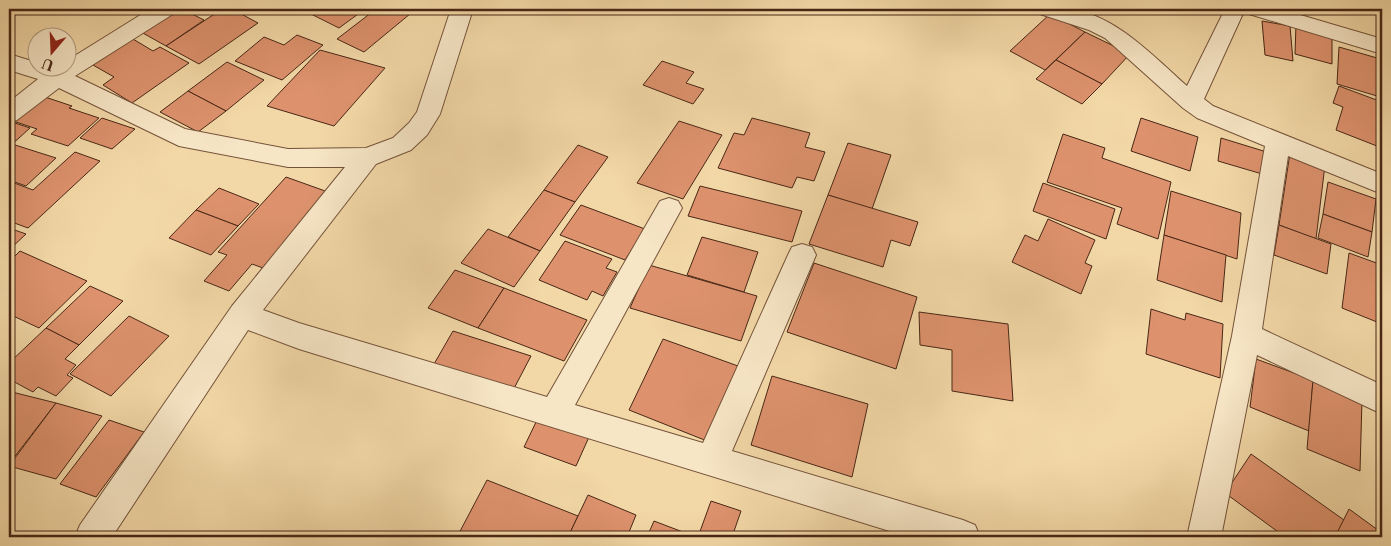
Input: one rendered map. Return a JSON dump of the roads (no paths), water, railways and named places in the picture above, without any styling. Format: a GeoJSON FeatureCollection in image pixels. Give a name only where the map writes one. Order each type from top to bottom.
{"type":"FeatureCollection","features":[{"type":"Feature","properties":{"kind":"street"},"geometry":{"type":"LineString","coordinates":[[78,64],[165,9]]}},
{"type":"Feature","properties":{"kind":"street"},"geometry":{"type":"LineString","coordinates":[[59,78],[179,137],[288,158],[367,157],[402,144],[418,129],[428,114],[462,9]]}},
{"type":"Feature","properties":{"kind":"street"},"geometry":{"type":"LineString","coordinates":[[1048,9],[1097,25],[1113,33],[1191,102],[1205,112],[1382,184]]}},
{"type":"Feature","properties":{"kind":"street"},"geometry":{"type":"LineString","coordinates":[[1191,102],[1235,9]]}},
{"type":"Feature","properties":{"kind":"street"},"geometry":{"type":"LineString","coordinates":[[1257,9],[1382,47]]}},
{"type":"Feature","properties":{"kind":"street"},"geometry":{"type":"LineString","coordinates":[[9,62],[28,68]]}},
{"type":"Feature","properties":{"kind":"street"},"geometry":{"type":"LineString","coordinates":[[9,114],[56,78]]}},
{"type":"Feature","properties":{"kind":"street"},"geometry":{"type":"LineString","coordinates":[[1204,537],[1246,336],[1278,143]]}},
{"type":"Feature","properties":{"kind":"street"},"geometry":{"type":"LineString","coordinates":[[92,537],[242,315],[367,157]]}},
{"type":"Feature","properties":{"kind":"street"},"geometry":{"type":"LineString","coordinates":[[555,412],[670,208]]}},
{"type":"Feature","properties":{"kind":"street"},"geometry":{"type":"LineString","coordinates":[[711,462],[802,255]]}},
{"type":"Feature","properties":{"kind":"street"},"geometry":{"type":"LineString","coordinates":[[242,315],[299,336],[370,358],[555,412],[711,462],[963,537]]}},
{"type":"Feature","properties":{"kind":"street"},"geometry":{"type":"LineString","coordinates":[[1246,336],[1382,400]]}}]}
